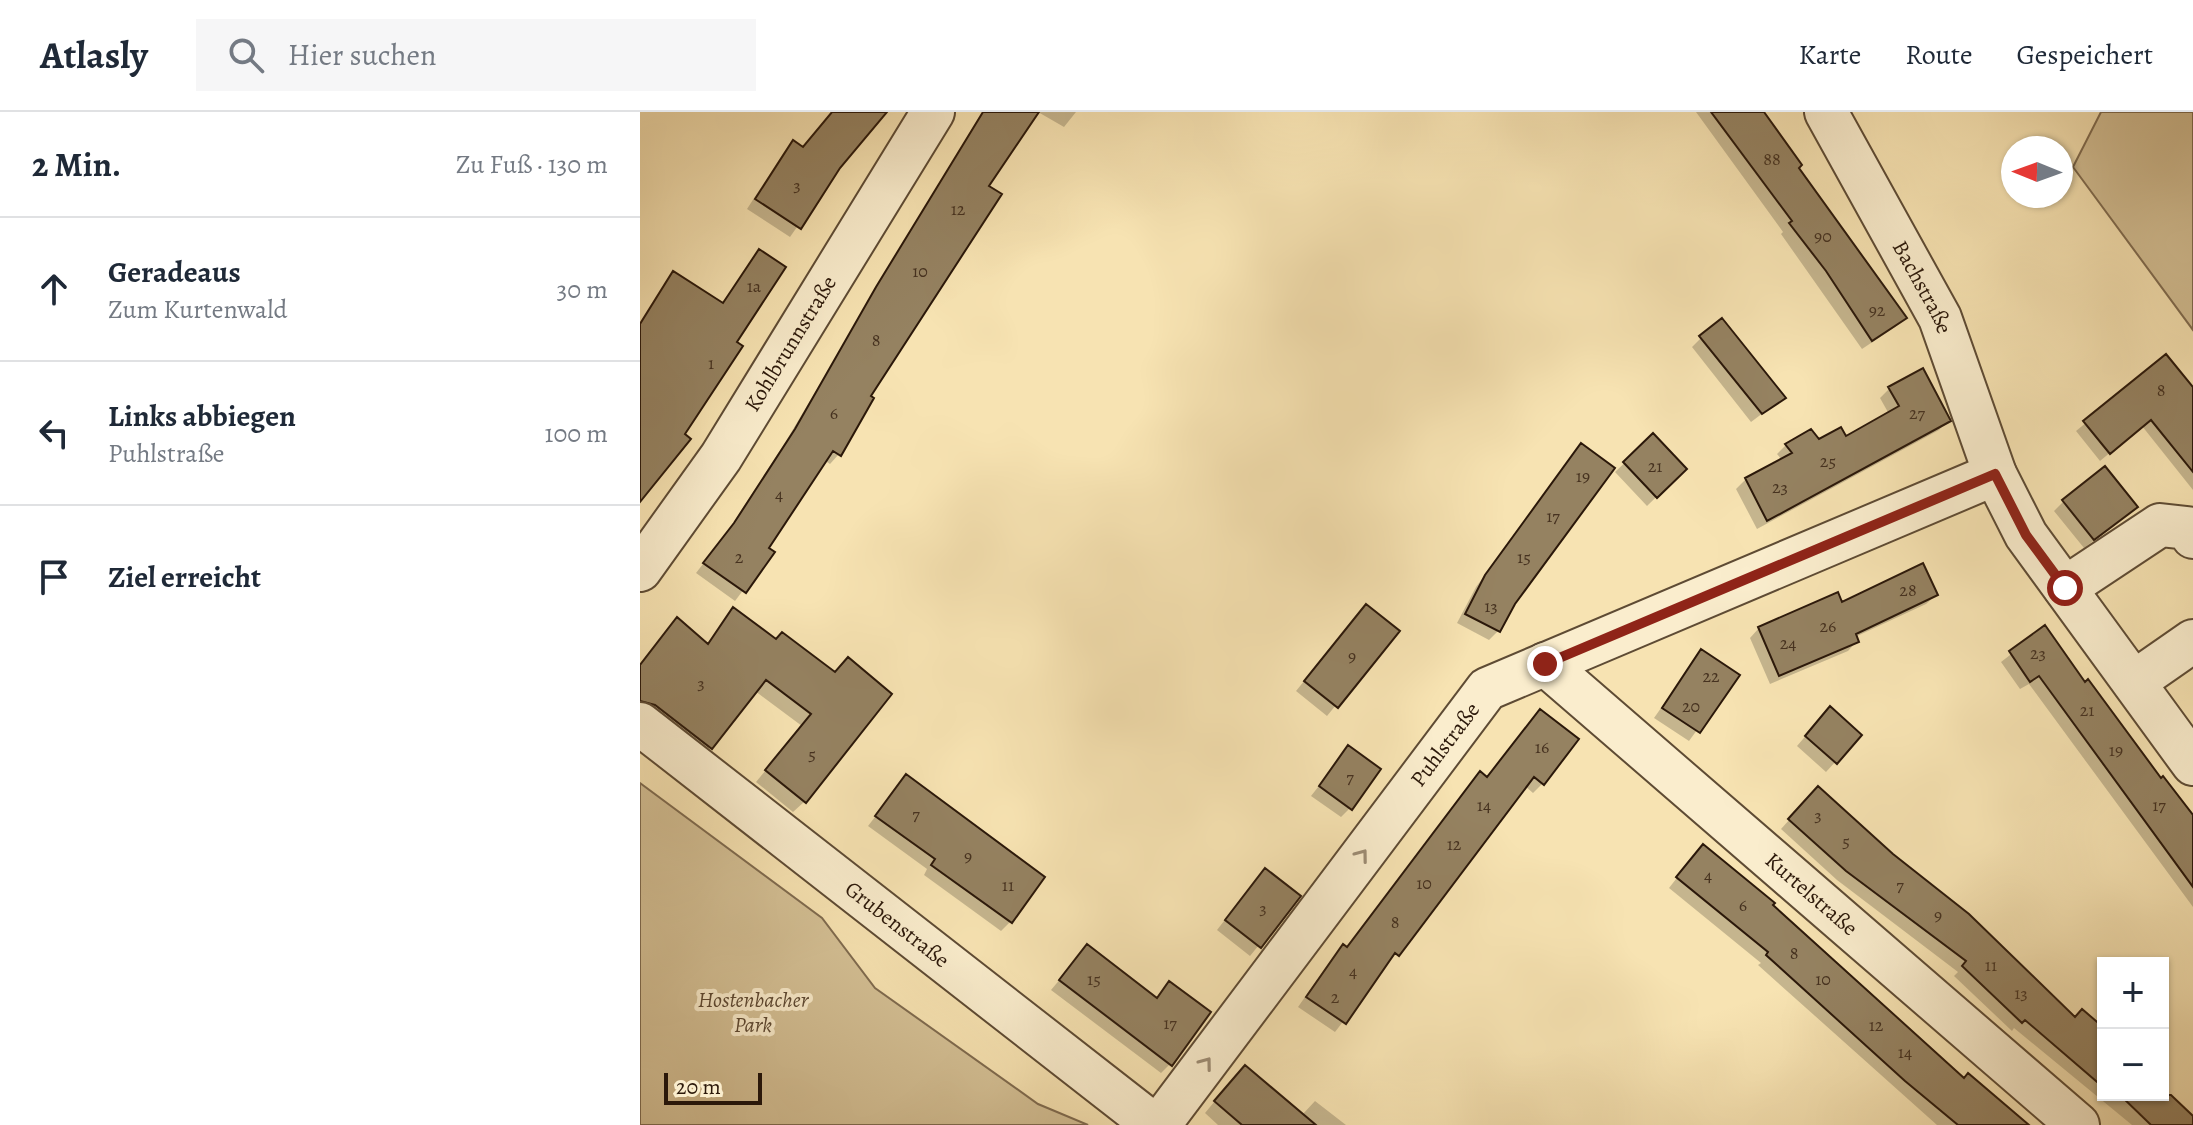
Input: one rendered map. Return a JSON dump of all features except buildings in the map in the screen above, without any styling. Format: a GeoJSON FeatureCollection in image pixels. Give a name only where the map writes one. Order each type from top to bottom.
{"type":"FeatureCollection","features":[{"type":"Feature","properties":{"kind":"street","name":"Kohlbrunnstraße"},"geometry":{"type":"LineString","coordinates":[[640,570],[721,457],[933,112]]}},
{"type":"Feature","properties":{"kind":"street","name":"Bachstraße"},"geometry":{"type":"LineString","coordinates":[[1826,112],[1940,318],[1995,474],[2026,535],[2193,764]]}},
{"type":"Feature","properties":{"kind":"street","name":"Puhlstraße"},"geometry":{"type":"LineString","coordinates":[[1156,1125],[1487,689],[1995,474]]}},
{"type":"Feature","properties":{"kind":"street"},"geometry":{"type":"LineString","coordinates":[[2065,588],[2160,525],[2187,528],[2193,537]]}},
{"type":"Feature","properties":{"kind":"street"},"geometry":{"type":"LineString","coordinates":[[2134,682],[2193,641]]}},
{"type":"Feature","properties":{"kind":"street","name":"Kurtelstraße"},"geometry":{"type":"LineString","coordinates":[[1545,664],[2078,1125]]}},
{"type":"Feature","properties":{"kind":"street","name":"Grubenstraße"},"geometry":{"type":"LineString","coordinates":[[640,724],[1156,1125]]}},
{"type":"Feature","properties":{"kind":"green space"},"geometry":{"type":"Polygon","coordinates":[[[2101,112],[2193,112],[2193,330],[2073,167],[2101,112]]]}},
{"type":"Feature","properties":{"kind":"green space","name":"Hostenbacher Park"},"geometry":{"type":"Polygon","coordinates":[[[640,783],[822,918],[875,988],[1038,1104],[1088,1125],[640,1125],[640,783]]]}},
{"type":"Feature","properties":{"kind":"route"},"geometry":{"type":"LineString","coordinates":[[1545,664],[1995,474],[2026,535],[2065,588]]}}]}
